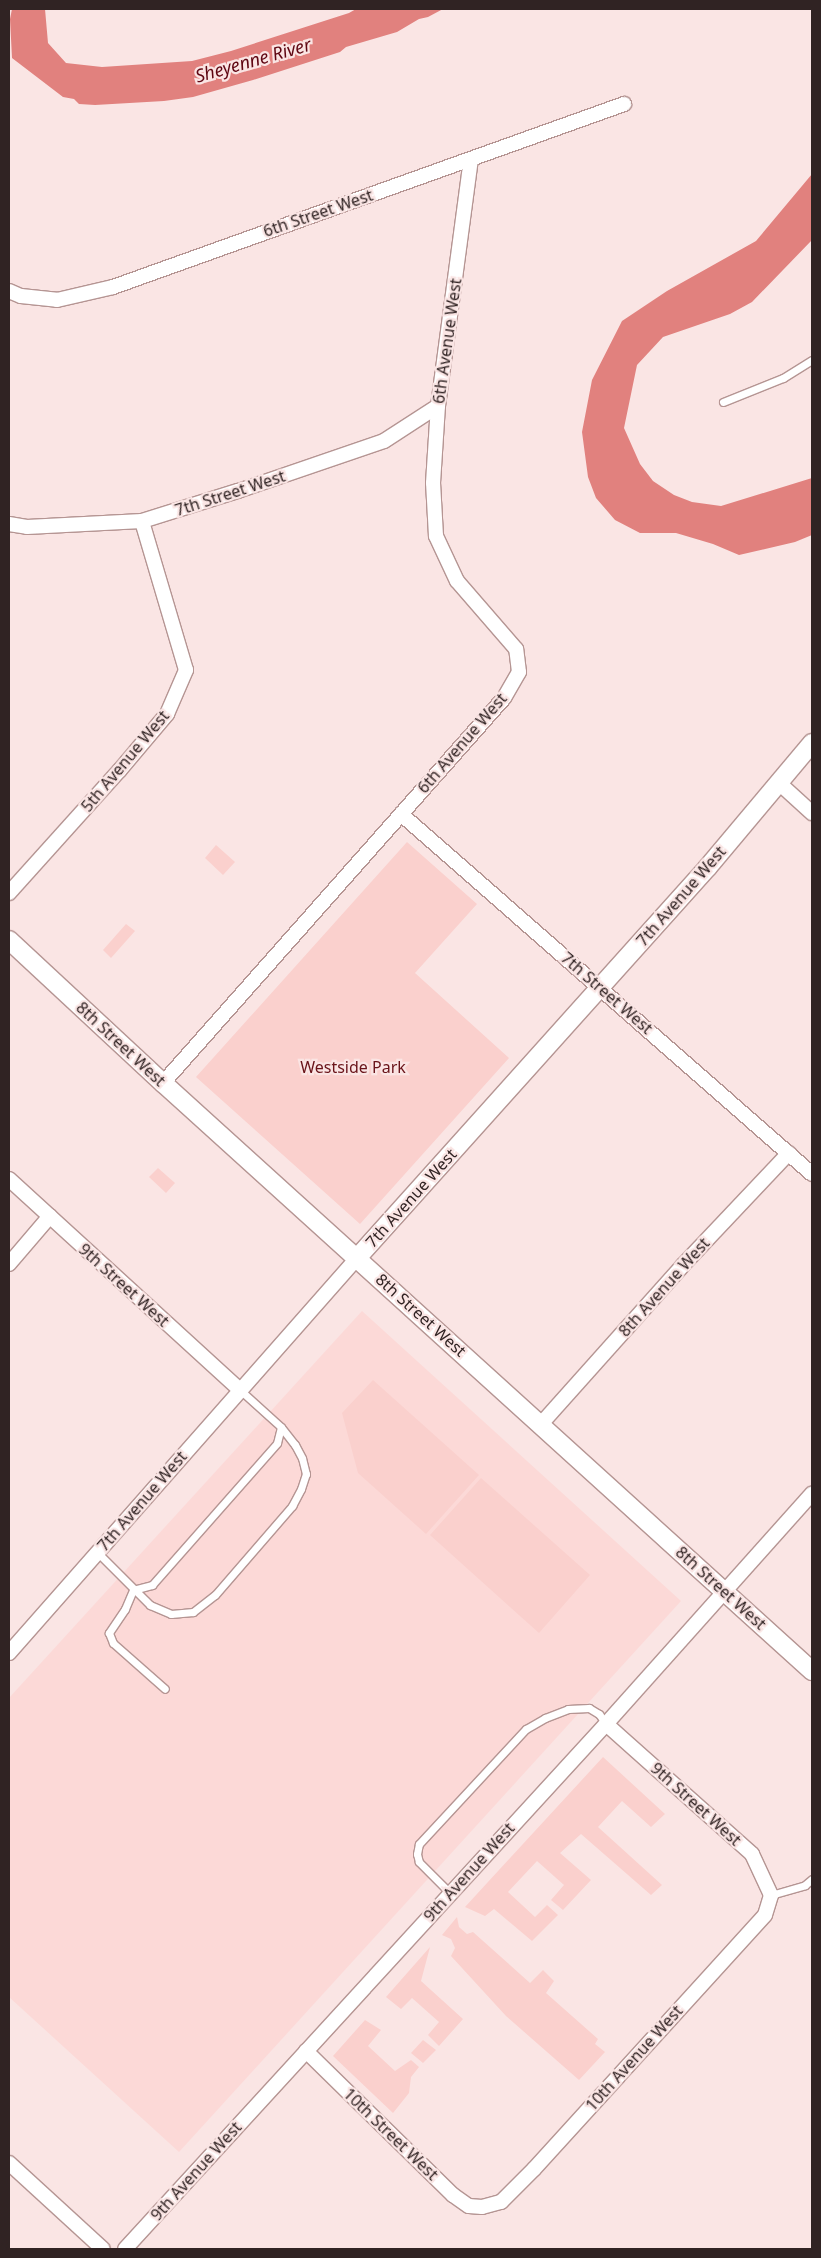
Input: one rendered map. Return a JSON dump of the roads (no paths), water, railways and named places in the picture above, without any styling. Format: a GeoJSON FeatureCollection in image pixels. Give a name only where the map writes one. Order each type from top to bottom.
{"type":"FeatureCollection","features":[{"type":"Feature","properties":{"kind":"street","name":"6th Street West"},"geometry":{"type":"LineString","coordinates":[[9,290],[21,296],[57,300],[113,287],[624,104]]}},
{"type":"Feature","properties":{"kind":"street","name":"6th Avenue West"},"geometry":{"type":"LineString","coordinates":[[162,1083],[504,698],[520,672],[516,649],[457,581],[436,536],[433,483],[438,406],[471,160]]}},
{"type":"Feature","properties":{"kind":"street","name":"7th Street West"},"geometry":{"type":"LineString","coordinates":[[9,524],[27,527],[142,521],[238,492],[384,440],[438,406]]}},
{"type":"Feature","properties":{"kind":"street","name":"5th Avenue West"},"geometry":{"type":"LineString","coordinates":[[9,893],[119,771],[167,714],[186,670],[142,521]]}},
{"type":"Feature","properties":{"kind":"street","name":"7th Avenue West"},"geometry":{"type":"LineString","coordinates":[[9,1653],[240,1390],[600,988],[812,743]]}},
{"type":"Feature","properties":{"kind":"street"},"geometry":{"type":"LineString","coordinates":[[779,783],[812,813]]}},
{"type":"Feature","properties":{"kind":"street","name":"7th Street West"},"geometry":{"type":"LineString","coordinates":[[401,814],[812,1174]]}},
{"type":"Feature","properties":{"kind":"street","name":"8th Street West"},"geometry":{"type":"LineString","coordinates":[[9,940],[162,1083],[358,1258],[812,1671]]}},
{"type":"Feature","properties":{"kind":"street","name":"8th Avenue West"},"geometry":{"type":"LineString","coordinates":[[540,1424],[684,1265],[789,1153]]}},
{"type":"Feature","properties":{"kind":"street","name":"9th Street West"},"geometry":{"type":"LineString","coordinates":[[9,1179],[240,1390]]}},
{"type":"Feature","properties":{"kind":"street"},"geometry":{"type":"LineString","coordinates":[[9,1264],[50,1216]]}},
{"type":"Feature","properties":{"kind":"street","name":"9th Avenue West"},"geometry":{"type":"LineString","coordinates":[[125,2249],[606,1724],[812,1494]]}},
{"type":"Feature","properties":{"kind":"street","name":"9th Street West"},"geometry":{"type":"LineString","coordinates":[[606,1724],[752,1854],[771,1895]]}},
{"type":"Feature","properties":{"kind":"street","name":"10th Avenue West"},"geometry":{"type":"LineString","coordinates":[[482,2207],[501,2202],[534,2169],[766,1915],[771,1895]]}},
{"type":"Feature","properties":{"kind":"street","name":"10th Street West"},"geometry":{"type":"LineString","coordinates":[[306,2051],[453,2195],[469,2206],[482,2207]]}},
{"type":"Feature","properties":{"kind":"street"},"geometry":{"type":"LineString","coordinates":[[9,2163],[103,2249]]}},
{"type":"Feature","properties":{"kind":"lane"},"geometry":{"type":"LineString","coordinates":[[723,402],[783,378],[812,360]]}},
{"type":"Feature","properties":{"kind":"lane"},"geometry":{"type":"LineString","coordinates":[[97,1552],[150,1605],[171,1614],[193,1612],[215,1596],[292,1506],[302,1489],[306,1474],[296,1445],[281,1427],[240,1390]]}},
{"type":"Feature","properties":{"kind":"lane"},"geometry":{"type":"LineString","coordinates":[[133,1590],[152,1585],[277,1443],[281,1427]]}},
{"type":"Feature","properties":{"kind":"lane"},"geometry":{"type":"LineString","coordinates":[[133,1590],[125,1609],[109,1633],[113,1643],[165,1689]]}},
{"type":"Feature","properties":{"kind":"lane"},"geometry":{"type":"LineString","coordinates":[[450,1893],[418,1862],[419,1844],[499,1757],[526,1728],[544,1718],[568,1709],[589,1708],[599,1714],[606,1724]]}},
{"type":"Feature","properties":{"kind":"lane"},"geometry":{"type":"LineString","coordinates":[[771,1895],[805,1885],[812,1878]]}},
{"type":"Feature","properties":{"kind":"water","name":"Sheyenne River"},"geometry":{"type":"Polygon","coordinates":[[[12,9],[45,9],[48,43],[66,63],[102,67],[192,61],[231,51],[349,13],[356,9],[443,9],[428,17],[419,19],[397,32],[346,47],[340,52],[253,80],[193,97],[164,101],[95,105],[79,104],[74,99],[63,97],[12,58],[10,19],[12,9]]]}},
{"type":"Feature","properties":{"kind":"water"},"geometry":{"type":"Polygon","coordinates":[[[812,174],[812,240],[752,302],[730,314],[663,337],[637,365],[624,428],[640,464],[653,481],[674,495],[692,502],[721,506],[812,478],[812,535],[795,542],[739,555],[713,544],[676,533],[640,533],[615,520],[596,498],[588,477],[582,432],[592,380],[622,321],[667,291],[756,241],[812,174]]]}},
{"type":"Feature","properties":{"kind":"park label","name":"Westside Park"},"geometry":{"type":"Point","coordinates":[353,1067]}}]}
